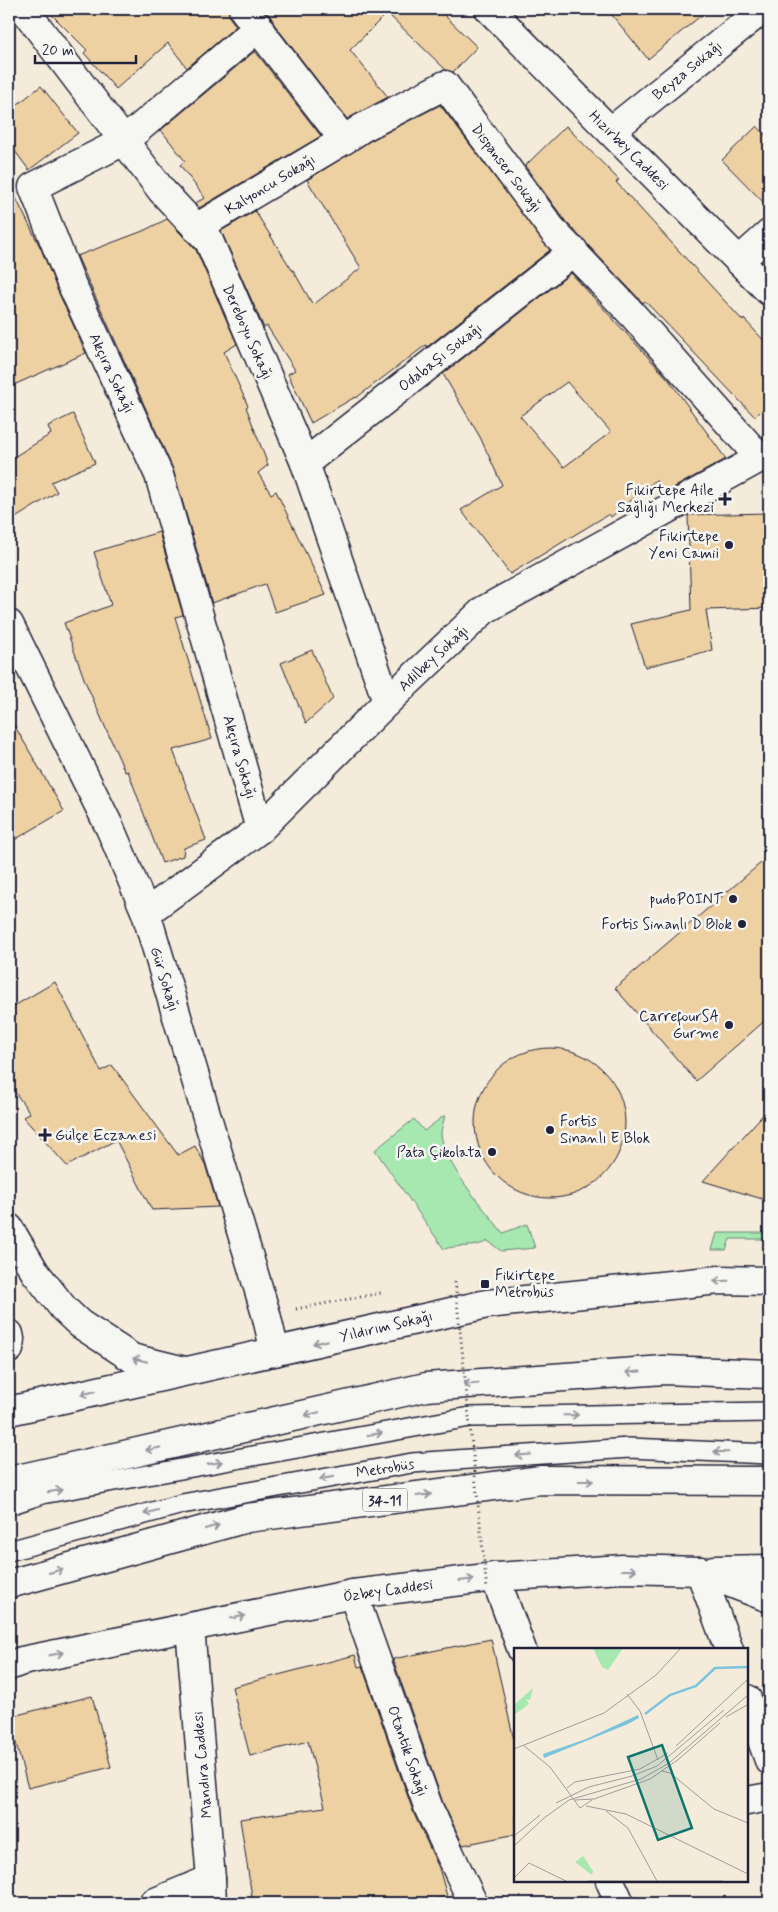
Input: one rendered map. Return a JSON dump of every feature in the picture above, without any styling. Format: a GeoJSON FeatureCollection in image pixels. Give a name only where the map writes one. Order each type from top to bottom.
{"type":"FeatureCollection","features":[{"type":"Feature","properties":{"kind":"main road","name":"Dereboyu Sokağı"},"geometry":{"type":"LineString","coordinates":[[24,9],[162,191],[209,241],[305,463],[387,702]]}},
{"type":"Feature","properties":{"kind":"main road","name":"Hızırbey Caddesi"},"geometry":{"type":"LineString","coordinates":[[489,9],[769,291]]}},
{"type":"Feature","properties":{"kind":"main road","name":"Beyza Sokağı"},"geometry":{"type":"LineString","coordinates":[[611,131],[763,9]]}},
{"type":"Feature","properties":{"kind":"main road","name":"Akçıra Sokağı"},"geometry":{"type":"LineString","coordinates":[[251,18],[124,142],[34,187],[71,283],[159,475],[260,829]]}},
{"type":"Feature","properties":{"kind":"main road"},"geometry":{"type":"LineString","coordinates":[[251,18],[344,140]]}},
{"type":"Feature","properties":{"kind":"main road","name":"Dispanser Sokağı"},"geometry":{"type":"LineString","coordinates":[[344,140],[362,128],[445,85],[554,232],[632,314],[760,458]]}},
{"type":"Feature","properties":{"kind":"main road","name":"Kalyoncu Sokağı"},"geometry":{"type":"LineString","coordinates":[[196,228],[344,140]]}},
{"type":"Feature","properties":{"kind":"main road"},"geometry":{"type":"LineString","coordinates":[[739,261],[769,234]]}},
{"type":"Feature","properties":{"kind":"main road","name":"Odabaşı Sokağı"},"geometry":{"type":"LineString","coordinates":[[305,463],[574,252]]}},
{"type":"Feature","properties":{"kind":"main road","name":"Adilbey Sokağı"},"geometry":{"type":"LineString","coordinates":[[146,913],[260,829],[387,702],[484,610],[760,458]]}},
{"type":"Feature","properties":{"kind":"main road","name":"Gür Sokağı"},"geometry":{"type":"LineString","coordinates":[[9,624],[110,828],[146,913],[276,1352]]}},
{"type":"Feature","properties":{"kind":"main road"},"geometry":{"type":"LineString","coordinates":[[9,1228],[35,1272],[64,1309],[80,1324],[132,1358],[187,1371]]}},
{"type":"Feature","properties":{"kind":"main road","name":"Yıldırım Sokağı"},"geometry":{"type":"LineString","coordinates":[[9,1411],[486,1304],[719,1280],[769,1281]]}},
{"type":"Feature","properties":{"kind":"main road"},"geometry":{"type":"LineString","coordinates":[[9,1334],[9,1349]]}},
{"type":"Feature","properties":{"kind":"main road"},"geometry":{"type":"LineString","coordinates":[[9,1481],[426,1387],[664,1370],[769,1367]]}},
{"type":"Feature","properties":{"kind":"main road"},"geometry":{"type":"LineString","coordinates":[[664,1370],[769,1374]]}},
{"type":"Feature","properties":{"kind":"main road","name":"34-11"},"geometry":{"type":"LineString","coordinates":[[9,1584],[247,1518],[541,1480],[769,1481]]}},
{"type":"Feature","properties":{"kind":"main road","name":"Özbey Caddesi"},"geometry":{"type":"LineString","coordinates":[[9,1666],[22,1661],[353,1594],[491,1584],[623,1569],[700,1571],[769,1598]]}},
{"type":"Feature","properties":{"kind":"main road"},"geometry":{"type":"LineString","coordinates":[[728,1648],[700,1571],[769,1569]]}},
{"type":"Feature","properties":{"kind":"main road"},"geometry":{"type":"LineString","coordinates":[[491,1584],[521,1648]]}},
{"type":"Feature","properties":{"kind":"main road","name":"Otantik Sokağı"},"geometry":{"type":"LineString","coordinates":[[353,1594],[429,1809],[473,1903]]}},
{"type":"Feature","properties":{"kind":"main road","name":"Mandıra Caddesi"},"geometry":{"type":"LineString","coordinates":[[190,1627],[211,1891]]}},
{"type":"Feature","properties":{"kind":"main road"},"geometry":{"type":"LineString","coordinates":[[748,1702],[769,1760]]}},
{"type":"Feature","properties":{"kind":"main road"},"geometry":{"type":"LineString","coordinates":[[748,1801],[769,1797]]}},
{"type":"Feature","properties":{"kind":"main road"},"geometry":{"type":"LineString","coordinates":[[610,1882],[620,1903]]}},
{"type":"Feature","properties":{"kind":"main road"},"geometry":{"type":"LineString","coordinates":[[153,1903],[211,1891]]}},
{"type":"Feature","properties":{"kind":"lane"},"geometry":{"type":"LineString","coordinates":[[9,1505],[42,1494],[470,1417],[769,1412]]}},
{"type":"Feature","properties":{"kind":"lane","name":"Metrobüs"},"geometry":{"type":"LineString","coordinates":[[9,1551],[182,1504],[412,1463],[629,1448],[769,1454]]}},
{"type":"Feature","properties":{"kind":"path"},"geometry":{"type":"LineString","coordinates":[[455,1282],[491,1584]]}},
{"type":"Feature","properties":{"kind":"path"},"geometry":{"type":"LineString","coordinates":[[266,1314],[383,1293]]}},
{"type":"Feature","properties":{"kind":"green space"},"geometry":{"type":"Polygon","coordinates":[[[445,1115],[441,1129],[444,1146],[449,1159],[466,1186],[503,1233],[527,1224],[535,1248],[501,1251],[488,1241],[477,1245],[444,1249],[375,1150],[414,1119],[424,1131],[445,1115]]]}},
{"type":"Feature","properties":{"kind":"green space"},"geometry":{"type":"Polygon","coordinates":[[[717,1233],[769,1233],[769,1239],[730,1239],[726,1250],[712,1250],[717,1233]]]}},
{"type":"Feature","properties":{"kind":"building"},"geometry":{"type":"Polygon","coordinates":[[[46,9],[228,9],[230,18],[236,26],[187,68],[168,43],[116,89],[84,53],[87,50],[46,9]]]}},
{"type":"Feature","properties":{"kind":"building"},"geometry":{"type":"Polygon","coordinates":[[[263,9],[438,9],[477,47],[453,72],[446,70],[387,13],[350,50],[388,97],[347,119],[274,24],[271,17],[263,9]]]}},
{"type":"Feature","properties":{"kind":"building"},"geometry":{"type":"Polygon","coordinates":[[[607,9],[709,9],[648,59],[607,9]]]}},
{"type":"Feature","properties":{"kind":"building"},"geometry":{"type":"Polygon","coordinates":[[[255,51],[321,136],[199,208],[195,203],[205,198],[180,165],[185,161],[161,130],[255,51]]]}},
{"type":"Feature","properties":{"kind":"building"},"geometry":{"type":"Polygon","coordinates":[[[41,86],[78,133],[29,170],[9,143],[9,111],[41,86]]]}},
{"type":"Feature","properties":{"kind":"building"},"geometry":{"type":"Polygon","coordinates":[[[440,105],[550,250],[427,347],[426,345],[356,398],[311,423],[288,374],[295,370],[267,326],[264,328],[221,231],[255,211],[313,305],[361,268],[307,180],[370,141],[440,105]]]}},
{"type":"Feature","properties":{"kind":"building"},"geometry":{"type":"Polygon","coordinates":[[[566,126],[619,180],[616,182],[743,321],[744,319],[769,346],[769,403],[755,417],[645,301],[643,303],[566,222],[525,166],[566,126]]]}},
{"type":"Feature","properties":{"kind":"building"},"geometry":{"type":"Polygon","coordinates":[[[757,126],[769,139],[769,208],[722,160],[757,126]]]}},
{"type":"Feature","properties":{"kind":"building"},"geometry":{"type":"Polygon","coordinates":[[[9,184],[42,251],[86,353],[9,387],[9,184]]]}},
{"type":"Feature","properties":{"kind":"building"},"geometry":{"type":"Polygon","coordinates":[[[167,219],[196,250],[237,344],[224,352],[248,406],[246,407],[268,465],[258,473],[271,494],[276,491],[326,595],[275,612],[265,584],[212,603],[173,469],[77,256],[143,231],[167,219]]]}},
{"type":"Feature","properties":{"kind":"building"},"geometry":{"type":"Polygon","coordinates":[[[571,273],[669,380],[726,459],[662,494],[656,480],[611,517],[609,514],[510,574],[461,510],[502,485],[480,437],[443,374],[571,273]],[[567,382],[520,416],[564,467],[611,432],[567,382]]]}},
{"type":"Feature","properties":{"kind":"building"},"geometry":{"type":"Polygon","coordinates":[[[73,414],[95,463],[51,482],[57,492],[9,522],[9,460],[51,434],[48,426],[73,414]]]}},
{"type":"Feature","properties":{"kind":"building","name":"Fikirtepe Yeni Camii"},"geometry":{"type":"Polygon","coordinates":[[[767,513],[769,608],[706,610],[712,650],[645,667],[631,624],[691,610],[688,515],[767,513]]]}},
{"type":"Feature","properties":{"kind":"building"},"geometry":{"type":"Polygon","coordinates":[[[159,532],[183,615],[175,617],[212,739],[173,750],[206,840],[184,848],[183,856],[162,863],[128,771],[125,772],[85,681],[64,623],[111,605],[94,552],[159,532]]]}},
{"type":"Feature","properties":{"kind":"building"},"geometry":{"type":"Polygon","coordinates":[[[312,650],[333,699],[306,723],[281,663],[312,650]]]}},
{"type":"Feature","properties":{"kind":"building"},"geometry":{"type":"Polygon","coordinates":[[[9,716],[64,811],[9,843],[9,716]]]}},
{"type":"Feature","properties":{"kind":"building"},"geometry":{"type":"Polygon","coordinates":[[[769,856],[769,1017],[696,1081],[615,988],[769,856]]]}},
{"type":"Feature","properties":{"kind":"building"},"geometry":{"type":"Polygon","coordinates":[[[55,982],[101,1071],[112,1065],[178,1155],[195,1146],[205,1164],[218,1207],[152,1210],[116,1140],[67,1166],[23,1117],[30,1113],[9,1084],[9,1009],[55,982]]]}},
{"type":"Feature","properties":{"kind":"building","name":"Fortis Sinanlı E Blok"},"geometry":{"type":"Polygon","coordinates":[[[550,1048],[579,1054],[603,1070],[619,1094],[625,1123],[619,1152],[603,1176],[579,1192],[550,1198],[521,1192],[497,1176],[481,1152],[475,1123],[481,1094],[497,1070],[521,1054],[550,1048]]]}},
{"type":"Feature","properties":{"kind":"building"},"geometry":{"type":"Polygon","coordinates":[[[769,1108],[769,1201],[703,1181],[769,1108]]]}},
{"type":"Feature","properties":{"kind":"building"},"geometry":{"type":"Polygon","coordinates":[[[491,1639],[514,1740],[514,1834],[463,1845],[443,1803],[393,1659],[491,1639]]]}},
{"type":"Feature","properties":{"kind":"building"},"geometry":{"type":"Polygon","coordinates":[[[355,1655],[358,1667],[362,1666],[414,1814],[439,1868],[447,1896],[419,1903],[253,1903],[240,1819],[325,1807],[308,1741],[250,1756],[232,1687],[355,1655]]]}},
{"type":"Feature","properties":{"kind":"building"},"geometry":{"type":"Polygon","coordinates":[[[92,1696],[111,1767],[28,1788],[9,1717],[92,1696]]]}},
{"type":"Feature","properties":{"kind":"place","name":"Fikirtepe Aile Sağlığı Merkezi"},"geometry":{"type":"Point","coordinates":[725,499]}},
{"type":"Feature","properties":{"kind":"place","name":"Fikirtepe Yeni Camii"},"geometry":{"type":"Point","coordinates":[729,545]}},
{"type":"Feature","properties":{"kind":"place","name":"pudoPOINT"},"geometry":{"type":"Point","coordinates":[733,899]}},
{"type":"Feature","properties":{"kind":"place","name":"Fortis Sinanlı D Blok"},"geometry":{"type":"Point","coordinates":[742,924]}},
{"type":"Feature","properties":{"kind":"place","name":"CarrefourSA Gurme"},"geometry":{"type":"Point","coordinates":[729,1025]}},
{"type":"Feature","properties":{"kind":"place","name":"Fortis Sinanlı E Blok"},"geometry":{"type":"Point","coordinates":[550,1130]}},
{"type":"Feature","properties":{"kind":"place","name":"Gülçe Eczanesi"},"geometry":{"type":"Point","coordinates":[45,1135]}},
{"type":"Feature","properties":{"kind":"place","name":"Pata Çikolata"},"geometry":{"type":"Point","coordinates":[492,1152]}},
{"type":"Feature","properties":{"kind":"place","name":"Fikirtepe Metrobüs"},"geometry":{"type":"Point","coordinates":[485,1284]}}]}
